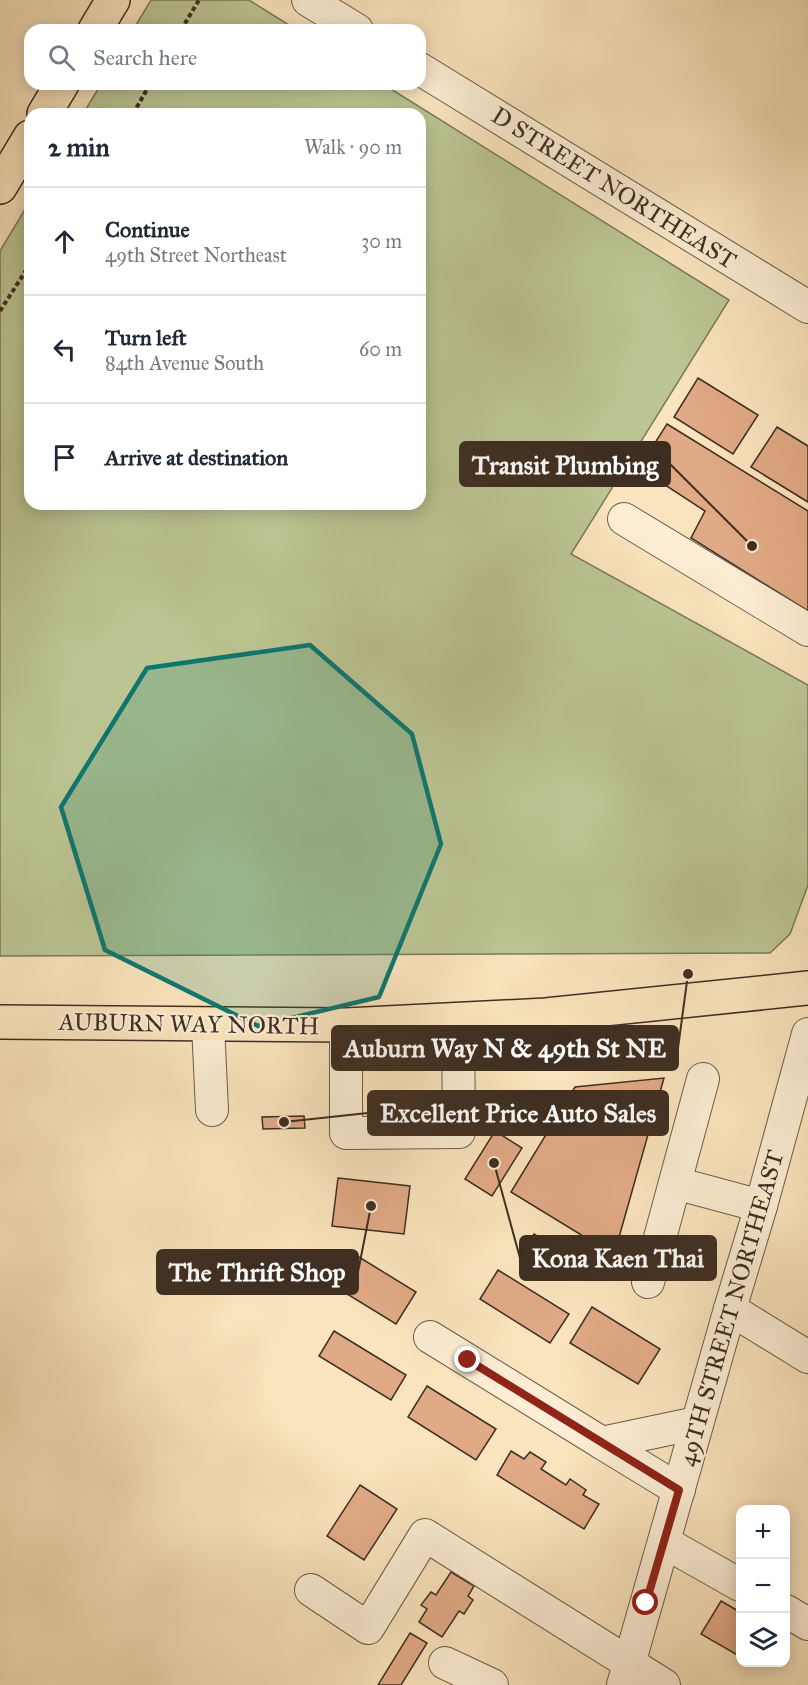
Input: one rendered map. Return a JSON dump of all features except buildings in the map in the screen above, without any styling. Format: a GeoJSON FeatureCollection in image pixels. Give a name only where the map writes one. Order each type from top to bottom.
{"type":"FeatureCollection","features":[{"type":"Feature","properties":{"kind":"main road"},"geometry":{"type":"LineString","coordinates":[[99,24],[113,0]]}},
{"type":"Feature","properties":{"kind":"main road"},"geometry":{"type":"LineString","coordinates":[[48,108],[58,90]]}},
{"type":"Feature","properties":{"kind":"main road"},"geometry":{"type":"LineString","coordinates":[[0,187],[24,147]]}},
{"type":"Feature","properties":{"kind":"main road","name":"AUBURN WAY NORTH"},"geometry":{"type":"LineString","coordinates":[[0,1022],[346,1025],[546,1015],[808,988]]}},
{"type":"Feature","properties":{"kind":"street"},"geometry":{"type":"LineString","coordinates":[[308,0],[347,24]]}},
{"type":"Feature","properties":{"kind":"street","name":"D STREET NORTHEAST"},"geometry":{"type":"LineString","coordinates":[[426,73],[808,307]]}},
{"type":"Feature","properties":{"kind":"street"},"geometry":{"type":"LineString","coordinates":[[624,519],[808,630]]}},
{"type":"Feature","properties":{"kind":"street"},"geometry":{"type":"LineString","coordinates":[[346,1025],[346,1133],[459,1132],[458,1020]]}},
{"type":"Feature","properties":{"kind":"street"},"geometry":{"type":"LineString","coordinates":[[208,1025],[212,1110]]}},
{"type":"Feature","properties":{"kind":"street","name":"49TH STREET NORTHEAST"},"geometry":{"type":"LineString","coordinates":[[626,1675],[808,1034]]}},
{"type":"Feature","properties":{"kind":"street"},"geometry":{"type":"LineString","coordinates":[[648,1282],[703,1079]]}},
{"type":"Feature","properties":{"kind":"street"},"geometry":{"type":"LineString","coordinates":[[675,1183],[761,1206]]}},
{"type":"Feature","properties":{"kind":"street"},"geometry":{"type":"LineString","coordinates":[[730,1309],[808,1357]]}},
{"type":"Feature","properties":{"kind":"street"},"geometry":{"type":"LineString","coordinates":[[430,1337],[679,1490]]}},
{"type":"Feature","properties":{"kind":"street"},"geometry":{"type":"LineString","coordinates":[[602,1443],[697,1423]]}},
{"type":"Feature","properties":{"kind":"street"},"geometry":{"type":"LineString","coordinates":[[311,1590],[368,1628],[425,1535],[626,1675],[663,1685]]}},
{"type":"Feature","properties":{"kind":"street"},"geometry":{"type":"LineString","coordinates":[[664,1542],[736,1582]]}},
{"type":"Feature","properties":{"kind":"street"},"geometry":{"type":"LineString","coordinates":[[789,1613],[808,1624]]}},
{"type":"Feature","properties":{"kind":"street"},"geometry":{"type":"LineString","coordinates":[[445,1663],[492,1685]]}},
{"type":"Feature","properties":{"kind":"path"},"geometry":{"type":"LineString","coordinates":[[185,24],[199,0]]}},
{"type":"Feature","properties":{"kind":"path"},"geometry":{"type":"LineString","coordinates":[[136,108],[147,90]]}},
{"type":"Feature","properties":{"kind":"path"},"geometry":{"type":"LineString","coordinates":[[0,311],[24,273]]}},
{"type":"Feature","properties":{"kind":"highlighted area"},"geometry":{"type":"Polygon","coordinates":[[[310,645],[412,734],[441,844],[379,997],[258,1026],[105,950],[61,807],[147,668],[310,645]]]}},
{"type":"Feature","properties":{"kind":"green space"},"geometry":{"type":"Polygon","coordinates":[[[151,0],[249,0],[287,24],[137,24],[151,0]]]}},
{"type":"Feature","properties":{"kind":"green space"},"geometry":{"type":"Polygon","coordinates":[[[97,90],[393,90],[421,108],[87,108],[97,90]]]}},
{"type":"Feature","properties":{"kind":"green space"},"geometry":{"type":"Polygon","coordinates":[[[426,111],[729,300],[571,554],[808,685],[808,885],[790,934],[770,953],[0,956],[0,251],[24,211],[24,510],[426,510],[426,111]]]}},
{"type":"Feature","properties":{"kind":"place","name":"Transit Plumbing"},"geometry":{"type":"Point","coordinates":[752,546]}},
{"type":"Feature","properties":{"kind":"place","name":"Auburn Way N & 49th St NE"},"geometry":{"type":"Point","coordinates":[688,974]}},
{"type":"Feature","properties":{"kind":"place","name":"Excellent Price Auto Sales"},"geometry":{"type":"Point","coordinates":[284,1122]}},
{"type":"Feature","properties":{"kind":"place","name":"Kona Kaen Thai"},"geometry":{"type":"Point","coordinates":[494,1163]}},
{"type":"Feature","properties":{"kind":"place","name":"The Thrift Shop"},"geometry":{"type":"Point","coordinates":[371,1206]}},
{"type":"Feature","properties":{"kind":"route"},"geometry":{"type":"LineString","coordinates":[[468,1360],[679,1490],[646,1603]]}}]}
